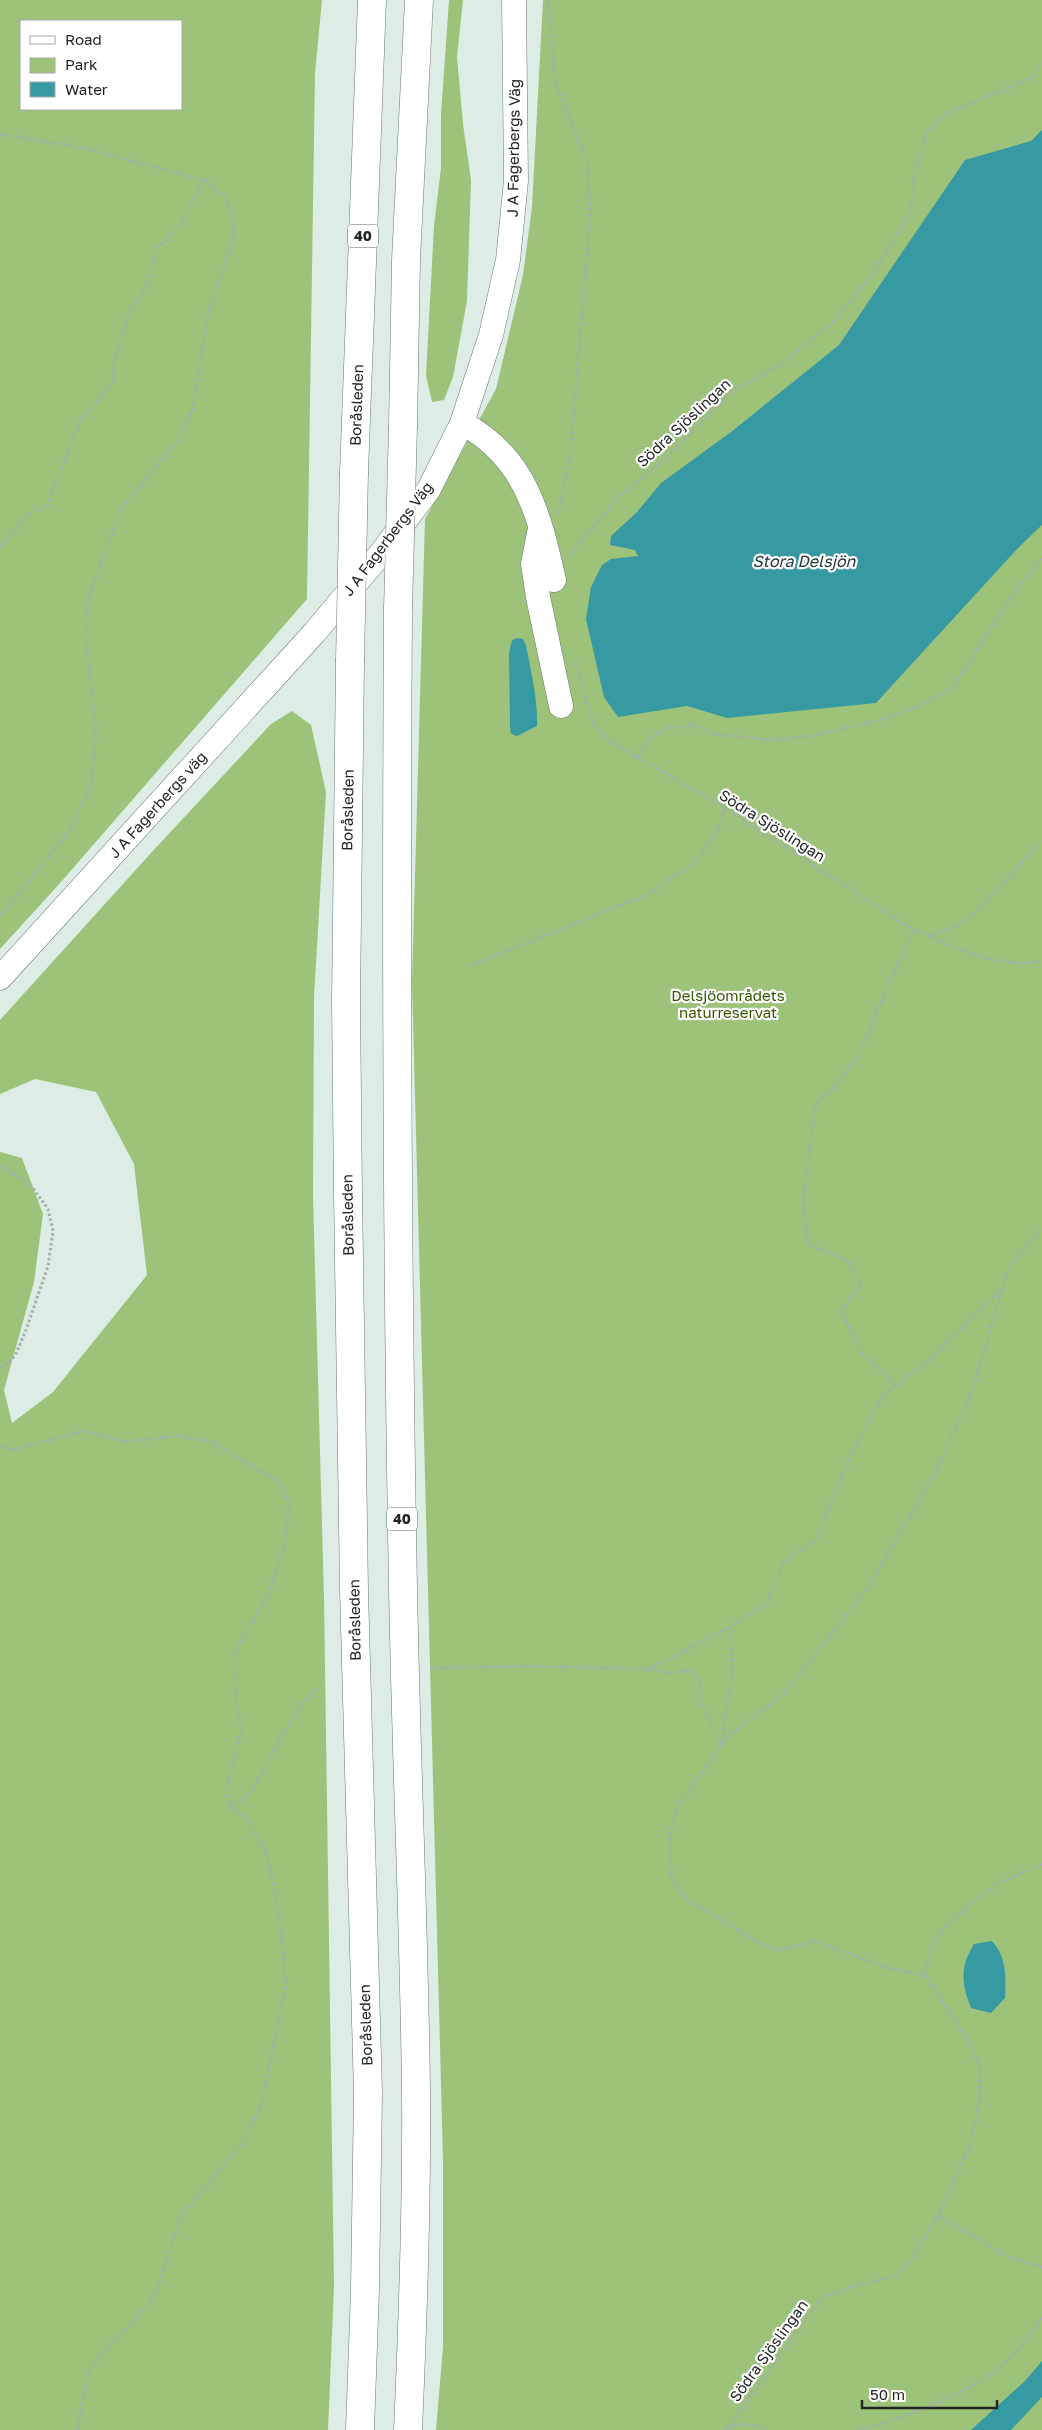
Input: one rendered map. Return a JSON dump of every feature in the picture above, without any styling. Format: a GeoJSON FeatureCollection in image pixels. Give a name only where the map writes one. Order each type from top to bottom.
{"type":"FeatureCollection","features":[{"type":"Feature","properties":{"kind":"highway","name":"Boråsleden"},"geometry":{"type":"LineString","coordinates":[[360,2430],[365,2290],[368,2093],[354,1580],[346,1002],[354,472],[372,0]]}},
{"type":"Feature","properties":{"kind":"highway","name":"40"},"geometry":{"type":"LineString","coordinates":[[408,2430],[414,2293],[416,2094],[403,1580],[396,991],[398,609],[406,260],[419,0]]}},
{"type":"Feature","properties":{"kind":"street","name":"J A Fagerbergs Väg"},"geometry":{"type":"LineString","coordinates":[[315,632],[382,552],[429,489],[462,423],[491,335],[508,260],[516,181],[514,0]]}},
{"type":"Feature","properties":{"kind":"street"},"geometry":{"type":"LineString","coordinates":[[462,423],[477,431],[512,464],[549,524],[554,580]]}},
{"type":"Feature","properties":{"kind":"street"},"geometry":{"type":"LineString","coordinates":[[549,524],[533,564],[538,598],[561,706]]}},
{"type":"Feature","properties":{"kind":"street","name":"J A Fagerbergs väg"},"geometry":{"type":"LineString","coordinates":[[0,978],[315,632]]}},
{"type":"Feature","properties":{"kind":"path"},"geometry":{"type":"LineString","coordinates":[[548,0],[556,86],[588,163],[590,221],[570,457],[549,524]]}},
{"type":"Feature","properties":{"kind":"path","name":"Södra Sjöslingan"},"geometry":{"type":"LineString","coordinates":[[554,580],[568,556],[620,495],[667,457],[735,389],[779,366],[832,323],[870,278],[911,212],[914,175],[927,134],[947,113],[1032,78],[1042,63]]}},
{"type":"Feature","properties":{"kind":"path"},"geometry":{"type":"LineString","coordinates":[[0,134],[79,147],[204,180],[224,196],[234,217],[234,238],[207,319],[193,409],[176,442],[120,511],[88,600],[86,640],[96,730],[90,786],[67,834],[0,916]]}},
{"type":"Feature","properties":{"kind":"path"},"geometry":{"type":"LineString","coordinates":[[0,548],[27,514],[47,506],[80,421],[114,381],[113,364],[128,316],[147,284],[158,248],[180,224],[204,180]]}},
{"type":"Feature","properties":{"kind":"path"},"geometry":{"type":"LineString","coordinates":[[636,758],[652,736],[670,728],[695,725],[713,734],[780,739],[810,736],[880,720],[925,704],[954,686],[1007,604],[1042,556]]}},
{"type":"Feature","properties":{"kind":"path","name":"Södra Sjöslingan"},"geometry":{"type":"LineString","coordinates":[[573,657],[594,724],[610,742],[725,808],[928,937],[982,957],[1027,964],[1042,961]]}},
{"type":"Feature","properties":{"kind":"path"},"geometry":{"type":"LineString","coordinates":[[472,965],[646,895],[694,864],[716,833],[725,808]]}},
{"type":"Feature","properties":{"kind":"path"},"geometry":{"type":"LineString","coordinates":[[928,937],[961,924],[976,912],[1042,841]]}},
{"type":"Feature","properties":{"kind":"path"},"geometry":{"type":"LineString","coordinates":[[896,1385],[863,1354],[841,1312],[860,1283],[848,1261],[808,1244],[803,1202],[816,1104],[833,1088],[858,1057],[892,976],[915,930]]}},
{"type":"Feature","properties":{"kind":"path"},"geometry":{"type":"LineString","coordinates":[[0,1167],[30,1184],[48,1209],[54,1231],[48,1266],[26,1330],[15,1356],[0,1369]]}},
{"type":"Feature","properties":{"kind":"path"},"geometry":{"type":"LineString","coordinates":[[1042,1228],[1009,1266],[972,1392],[934,1475],[870,1585],[785,1693],[734,1731],[721,1745],[678,1806],[670,1830],[672,1876],[688,1901],[775,1951],[814,1941],[885,1967],[926,1976],[929,1950],[941,1932],[962,1911],[997,1884],[1042,1864]]}},
{"type":"Feature","properties":{"kind":"path"},"geometry":{"type":"LineString","coordinates":[[649,1669],[730,1627],[767,1604],[784,1561],[815,1541],[852,1453],[883,1395],[930,1358],[1003,1288]]}},
{"type":"Feature","properties":{"kind":"path"},"geometry":{"type":"LineString","coordinates":[[0,1446],[11,1450],[84,1431],[124,1442],[178,1436],[210,1441],[277,1482],[289,1504],[284,1548],[268,1594],[234,1654],[235,1689],[241,1731],[226,1790],[230,1807],[247,1818],[267,1853],[280,1919],[286,1986],[261,2106],[240,2146],[180,2218],[160,2285],[146,2308],[101,2354],[88,2374],[77,2430]]}},
{"type":"Feature","properties":{"kind":"path"},"geometry":{"type":"LineString","coordinates":[[721,1745],[732,1671],[730,1627]]}},
{"type":"Feature","properties":{"kind":"path"},"geometry":{"type":"LineString","coordinates":[[430,1668],[529,1666],[649,1669],[671,1673],[690,1670],[701,1680],[698,1696],[721,1745]]}},
{"type":"Feature","properties":{"kind":"path"},"geometry":{"type":"LineString","coordinates":[[230,1807],[251,1793],[302,1702],[318,1688]]}},
{"type":"Feature","properties":{"kind":"path","name":"Södra Sjöslingan"},"geometry":{"type":"LineString","coordinates":[[726,2430],[822,2298],[848,2288],[895,2276],[911,2260],[938,2216],[970,2144],[979,2105],[980,2071],[973,2049],[926,1976]]}},
{"type":"Feature","properties":{"kind":"path"},"geometry":{"type":"LineString","coordinates":[[938,2216],[1008,2257],[1042,2267]]}},
{"type":"Feature","properties":{"kind":"path"},"geometry":{"type":"LineString","coordinates":[[857,2430],[881,2425],[967,2389],[1002,2366],[1030,2336],[1042,2318]]}},
{"type":"Feature","properties":{"kind":"path"},"geometry":{"type":"LineString","coordinates":[[730,2430],[735,2424],[758,2426],[767,2430]]}},
{"type":"Feature","properties":{"kind":"green space"},"geometry":{"type":"Polygon","coordinates":[[[0,0],[322,0],[315,73],[307,599],[61,882],[0,949],[0,0]]]}},
{"type":"Feature","properties":{"kind":"green space"},"geometry":{"type":"Polygon","coordinates":[[[449,0],[463,0],[457,57],[463,124],[471,180],[467,301],[453,377],[444,400],[432,402],[426,376],[434,226],[441,168],[441,114],[449,0]]]}},
{"type":"Feature","properties":{"kind":"green space","name":"Delsjöområdets naturreservat"},"geometry":{"type":"Polygon","coordinates":[[[543,0],[1042,0],[1042,2430],[436,2430],[443,2347],[443,2160],[412,982],[425,519],[496,389],[523,275],[532,207],[543,0]]]}},
{"type":"Feature","properties":{"kind":"green space"},"geometry":{"type":"Polygon","coordinates":[[[292,711],[311,725],[326,792],[314,997],[313,1196],[324,1597],[334,2286],[328,2430],[0,2430],[0,1152],[22,1158],[43,1214],[34,1282],[4,1390],[12,1423],[53,1392],[147,1275],[134,1164],[96,1092],[35,1079],[0,1094],[0,1020],[271,724],[292,711]]]}},
{"type":"Feature","properties":{"kind":"water","name":"Stora Delsjön"},"geometry":{"type":"Polygon","coordinates":[[[1042,130],[1042,525],[1019,547],[876,703],[727,718],[687,706],[618,717],[604,697],[586,619],[591,587],[602,565],[611,559],[638,556],[635,550],[610,545],[611,536],[637,512],[661,483],[731,432],[839,345],[965,160],[1031,141],[1042,130]]]}},
{"type":"Feature","properties":{"kind":"water"},"geometry":{"type":"Polygon","coordinates":[[[523,639],[526,645],[535,696],[537,726],[517,736],[511,734],[510,726],[509,653],[512,640],[523,639]]]}},
{"type":"Feature","properties":{"kind":"water"},"geometry":{"type":"Polygon","coordinates":[[[992,1941],[1003,1961],[1006,1983],[1005,1998],[991,2013],[971,2008],[965,1991],[964,1968],[969,1952],[974,1944],[992,1941]]]}},
{"type":"Feature","properties":{"kind":"water"},"geometry":{"type":"Polygon","coordinates":[[[1042,2361],[1042,2397],[1011,2430],[971,2430],[1025,2381],[1042,2361]]]}}]}
